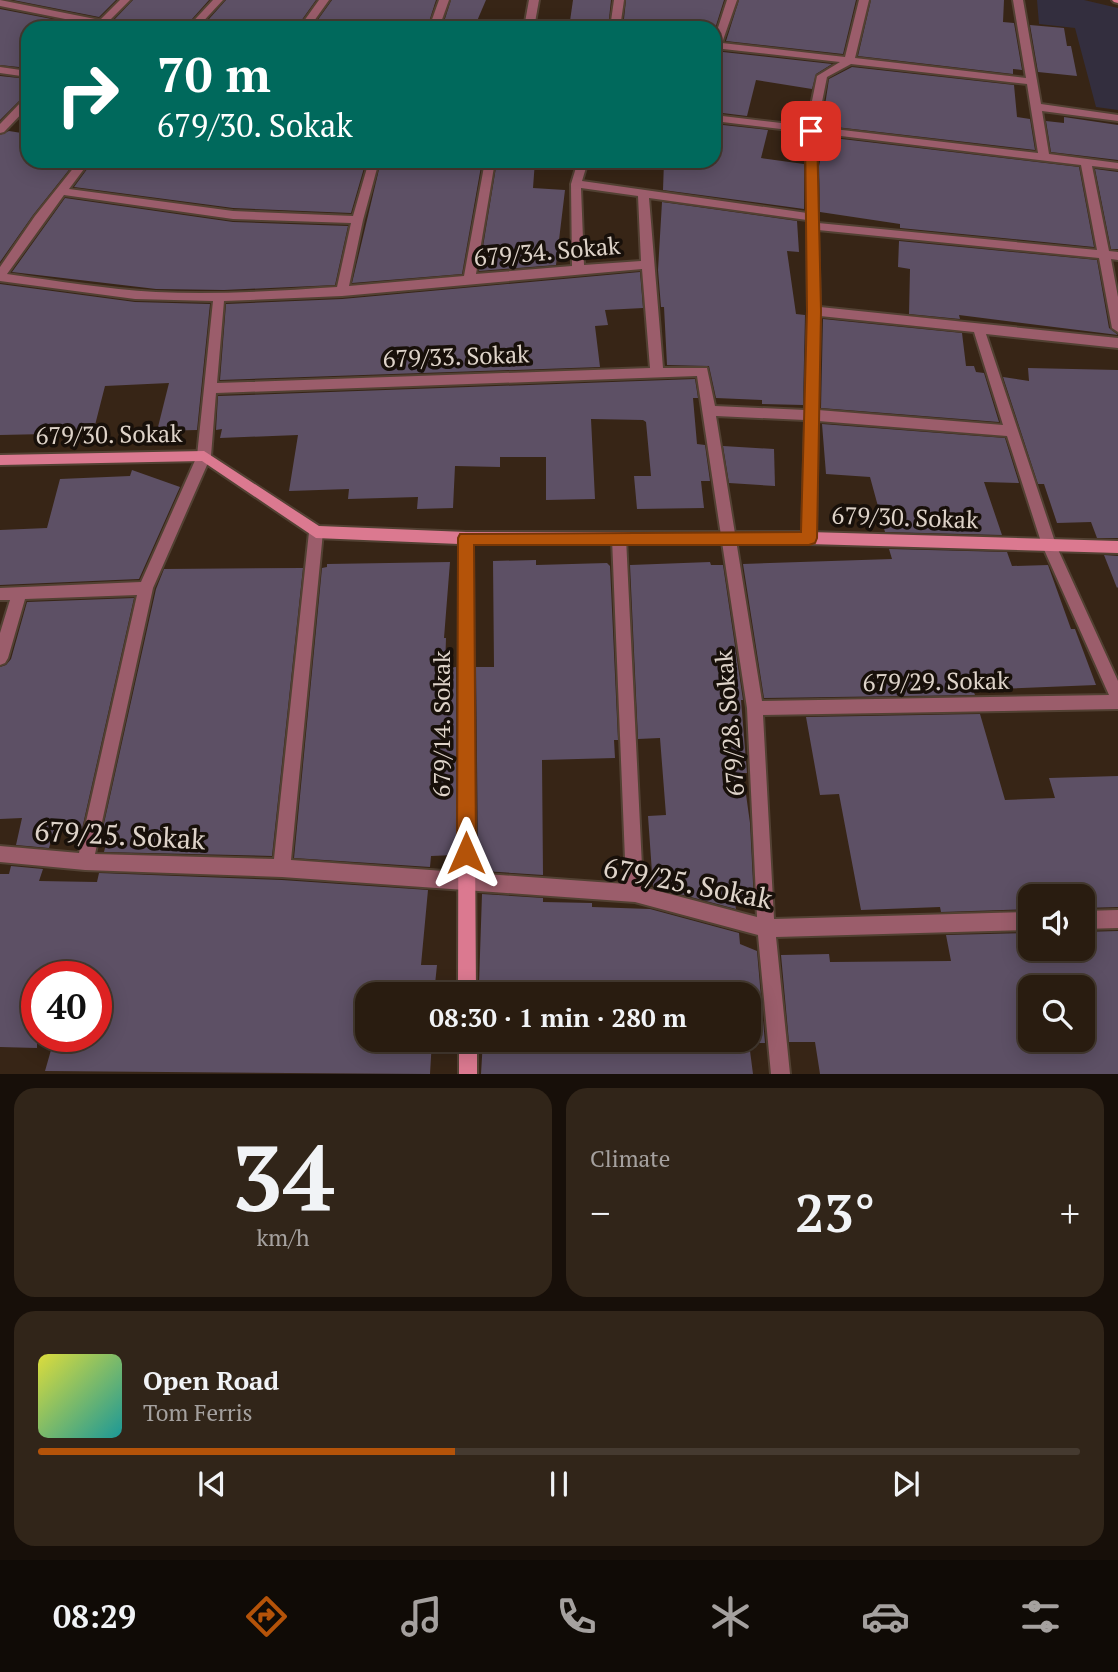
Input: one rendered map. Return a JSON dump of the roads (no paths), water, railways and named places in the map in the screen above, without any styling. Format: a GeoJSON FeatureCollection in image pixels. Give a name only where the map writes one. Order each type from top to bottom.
{"type":"FeatureCollection","features":[{"type":"Feature","properties":{"kind":"street"},"geometry":{"type":"LineString","coordinates":[[35,8],[42,0]]}},
{"type":"Feature","properties":{"kind":"street"},"geometry":{"type":"LineString","coordinates":[[103,21],[125,0]]}},
{"type":"Feature","properties":{"kind":"street"},"geometry":{"type":"LineString","coordinates":[[198,21],[218,0]]}},
{"type":"Feature","properties":{"kind":"street"},"geometry":{"type":"LineString","coordinates":[[309,21],[324,0]]}},
{"type":"Feature","properties":{"kind":"street"},"geometry":{"type":"LineString","coordinates":[[436,21],[444,0]]}},
{"type":"Feature","properties":{"kind":"street"},"geometry":{"type":"LineString","coordinates":[[530,21],[534,0]]}},
{"type":"Feature","properties":{"kind":"street"},"geometry":{"type":"LineString","coordinates":[[616,21],[618,0]]}},
{"type":"Feature","properties":{"kind":"street"},"geometry":{"type":"LineString","coordinates":[[721,31],[732,0]]}},
{"type":"Feature","properties":{"kind":"street"},"geometry":{"type":"LineString","coordinates":[[809,538],[814,311],[811,131],[822,76],[849,61],[864,0]]}},
{"type":"Feature","properties":{"kind":"street"},"geometry":{"type":"LineString","coordinates":[[1018,0],[1044,157]]}},
{"type":"Feature","properties":{"kind":"street"},"geometry":{"type":"LineString","coordinates":[[0,3],[35,8],[84,21]]}},
{"type":"Feature","properties":{"kind":"street"},"geometry":{"type":"LineString","coordinates":[[721,46],[1030,81]]}},
{"type":"Feature","properties":{"kind":"street"},"geometry":{"type":"LineString","coordinates":[[0,70],[21,73]]}},
{"type":"Feature","properties":{"kind":"street"},"geometry":{"type":"LineString","coordinates":[[1037,107],[1118,118]]}},
{"type":"Feature","properties":{"kind":"street"},"geometry":{"type":"LineString","coordinates":[[0,131],[21,108]]}},
{"type":"Feature","properties":{"kind":"street"},"geometry":{"type":"LineString","coordinates":[[721,119],[1118,166]]}},
{"type":"Feature","properties":{"kind":"street"},"geometry":{"type":"LineString","coordinates":[[1086,161],[1118,328]]}},
{"type":"Feature","properties":{"kind":"street"},"geometry":{"type":"LineString","coordinates":[[0,276],[79,168]]}},
{"type":"Feature","properties":{"kind":"street"},"geometry":{"type":"LineString","coordinates":[[342,292],[357,220],[372,168]]}},
{"type":"Feature","properties":{"kind":"street"},"geometry":{"type":"LineString","coordinates":[[469,280],[489,168]]}},
{"type":"Feature","properties":{"kind":"street"},"geometry":{"type":"LineString","coordinates":[[578,268],[576,184],[581,168]]}},
{"type":"Feature","properties":{"kind":"street"},"geometry":{"type":"LineString","coordinates":[[576,184],[812,221],[1118,256]]}},
{"type":"Feature","properties":{"kind":"street"},"geometry":{"type":"LineString","coordinates":[[61,191],[233,215],[357,220]]}},
{"type":"Feature","properties":{"kind":"street"},"geometry":{"type":"LineString","coordinates":[[643,193],[647,265]]}},
{"type":"Feature","properties":{"kind":"street","name":"679/34. Sokak"},"geometry":{"type":"LineString","coordinates":[[0,276],[105,293],[179,297],[342,292],[578,268],[647,265],[657,373]]}},
{"type":"Feature","properties":{"kind":"street"},"geometry":{"type":"LineString","coordinates":[[85,862],[146,588],[204,456],[219,296]]}},
{"type":"Feature","properties":{"kind":"street"},"geometry":{"type":"LineString","coordinates":[[814,311],[1118,343]]}},
{"type":"Feature","properties":{"kind":"street"},"geometry":{"type":"LineString","coordinates":[[978,327],[1049,545],[1112,672],[1118,700]]}},
{"type":"Feature","properties":{"kind":"street","name":"679/33. Sokak"},"geometry":{"type":"LineString","coordinates":[[210,388],[703,371]]}},
{"type":"Feature","properties":{"kind":"street","name":"679/28. Sokak"},"geometry":{"type":"LineString","coordinates":[[703,371],[755,708],[766,928],[781,1073]]}},
{"type":"Feature","properties":{"kind":"street"},"geometry":{"type":"LineString","coordinates":[[709,411],[811,415],[1013,431]]}},
{"type":"Feature","properties":{"kind":"street","name":"679/30. Sokak"},"geometry":{"type":"LineString","coordinates":[[0,460],[204,456],[316,532],[466,538],[809,538],[1118,547]]}},
{"type":"Feature","properties":{"kind":"street"},"geometry":{"type":"LineString","coordinates":[[282,869],[316,532]]}},
{"type":"Feature","properties":{"kind":"street","name":"679/14. Sokak"},"geometry":{"type":"LineString","coordinates":[[466,538],[467,982]]}},
{"type":"Feature","properties":{"kind":"street"},"geometry":{"type":"LineString","coordinates":[[619,538],[635,893]]}},
{"type":"Feature","properties":{"kind":"street"},"geometry":{"type":"LineString","coordinates":[[0,594],[146,588]]}},
{"type":"Feature","properties":{"kind":"street"},"geometry":{"type":"LineString","coordinates":[[0,657],[20,592]]}},
{"type":"Feature","properties":{"kind":"street","name":"679/29. Sokak"},"geometry":{"type":"LineString","coordinates":[[755,708],[1118,700]]}},
{"type":"Feature","properties":{"kind":"street","name":"679/25. Sokak"},"geometry":{"type":"LineString","coordinates":[[0,855],[85,862],[282,869],[466,880],[635,893],[766,928],[1018,921]]}},
{"type":"Feature","properties":{"kind":"street"},"geometry":{"type":"LineString","coordinates":[[1095,920],[1118,919]]}},
{"type":"Feature","properties":{"kind":"street"},"geometry":{"type":"LineString","coordinates":[[468,1052],[468,1073]]}}]}
